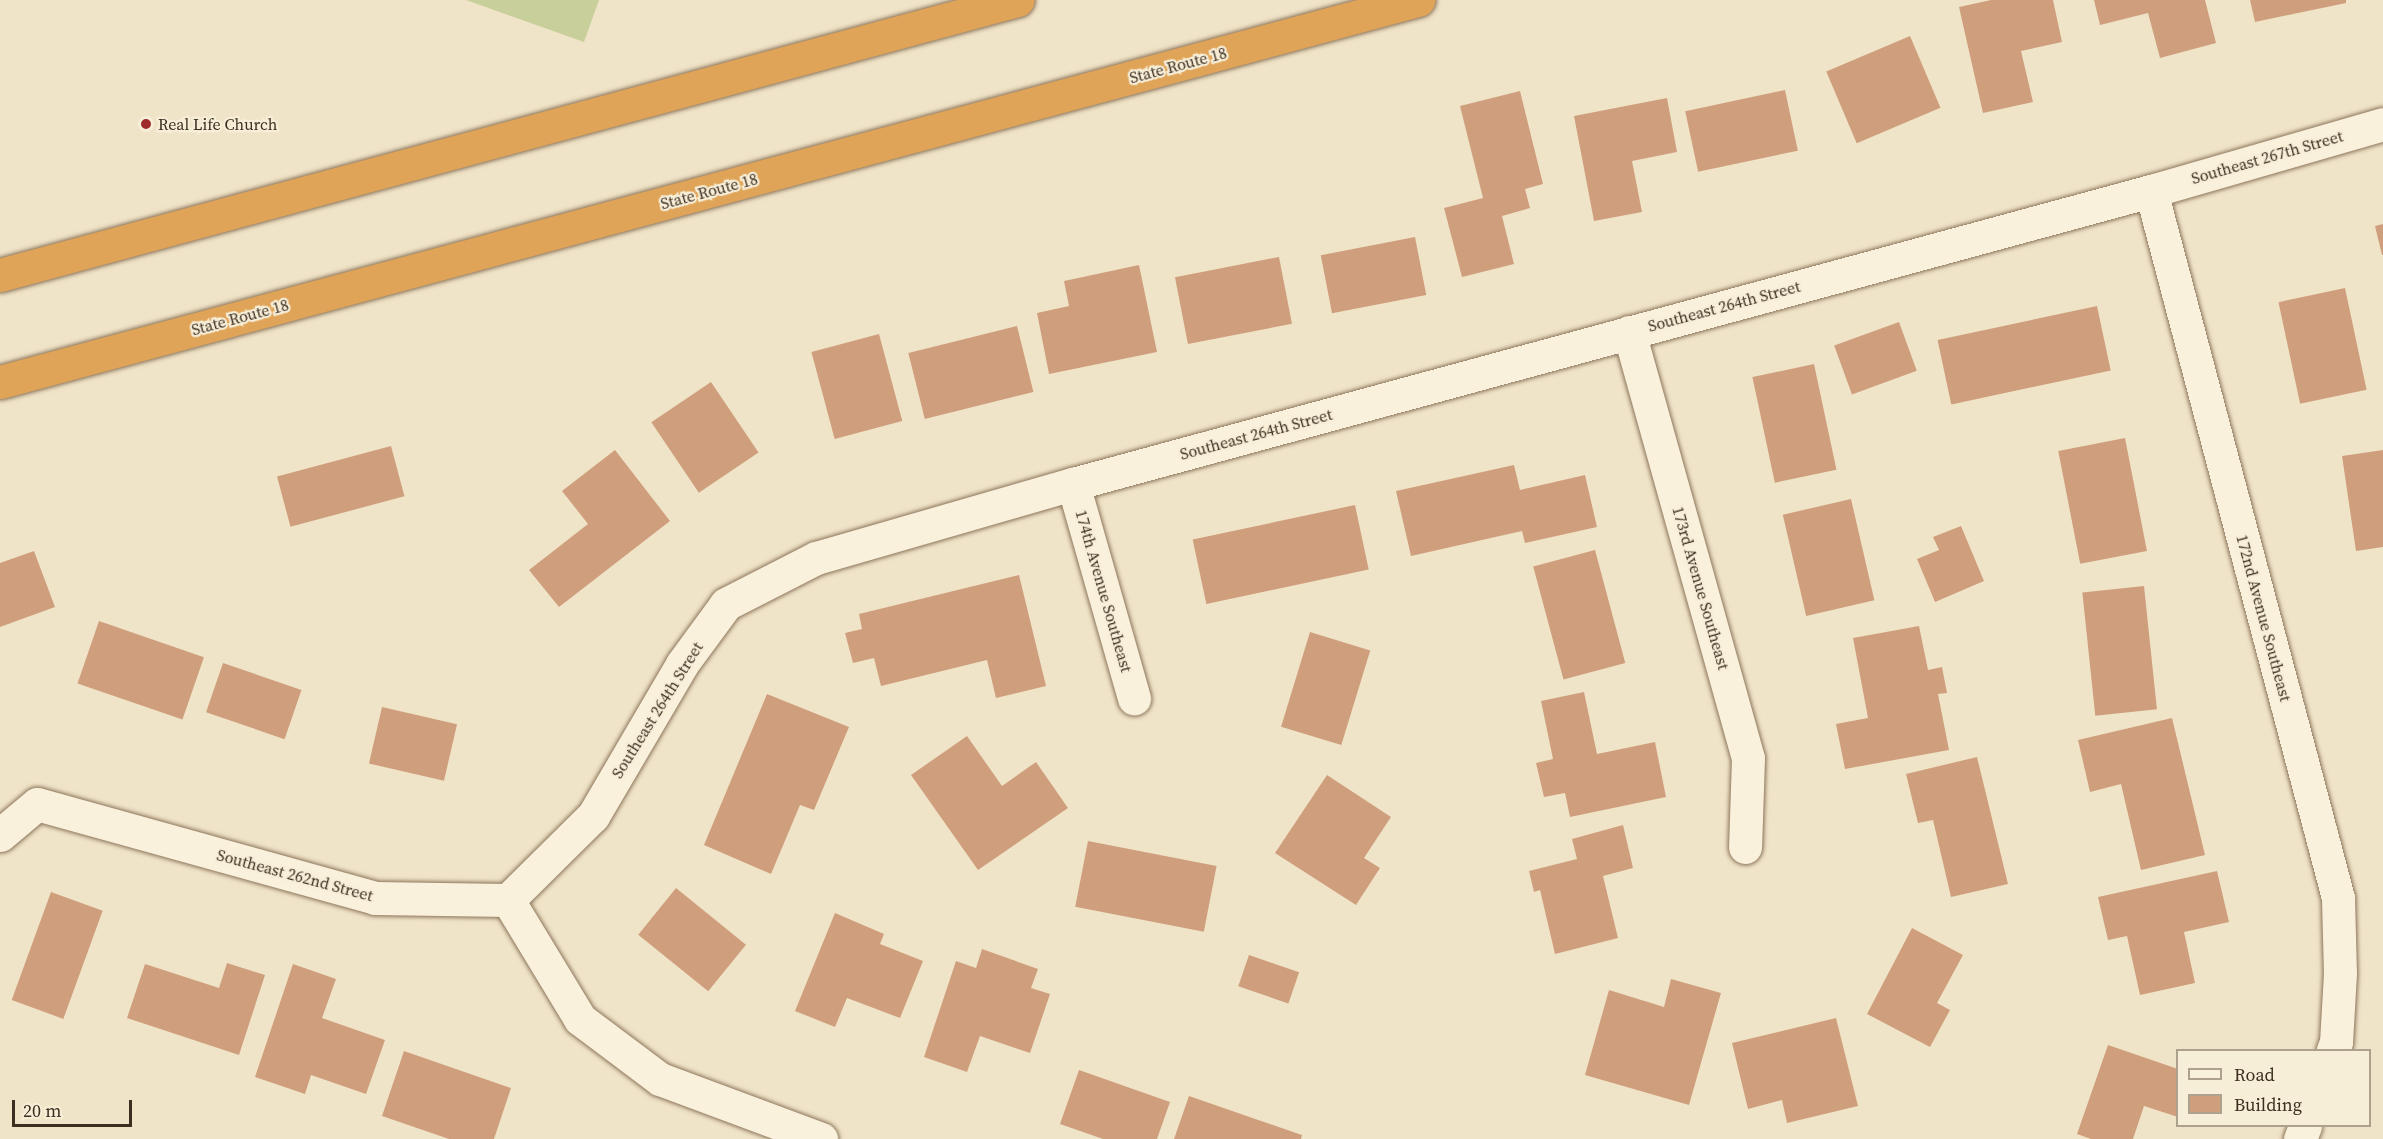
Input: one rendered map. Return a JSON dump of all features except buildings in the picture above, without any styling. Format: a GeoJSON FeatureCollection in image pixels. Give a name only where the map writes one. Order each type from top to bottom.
{"type":"FeatureCollection","features":[{"type":"Feature","properties":{"kind":"highway"},"geometry":{"type":"LineString","coordinates":[[0,275],[1018,0]]}},
{"type":"Feature","properties":{"kind":"highway","name":"State Route 18"},"geometry":{"type":"LineString","coordinates":[[0,382],[1418,0]]}},
{"type":"Feature","properties":{"kind":"street","name":"Southeast 267th Street"},"geometry":{"type":"LineString","coordinates":[[2151,191],[2383,124]]}},
{"type":"Feature","properties":{"kind":"street","name":"Southeast 264th Street"},"geometry":{"type":"LineString","coordinates":[[508,900],[593,816],[682,664],[726,604],[816,558],[1074,484],[2151,191]]}},
{"type":"Feature","properties":{"kind":"street","name":"172nd Avenue Southeast"},"geometry":{"type":"LineString","coordinates":[[2151,191],[2337,898],[2340,973],[2336,1042],[2333,1049]]}},
{"type":"Feature","properties":{"kind":"street","name":"173rd Avenue Southeast"},"geometry":{"type":"LineString","coordinates":[[1629,332],[1748,758],[1744,847]]}},
{"type":"Feature","properties":{"kind":"street","name":"174th Avenue Southeast"},"geometry":{"type":"LineString","coordinates":[[1074,484],[1134,698]]}},
{"type":"Feature","properties":{"kind":"street","name":"Southeast 262nd Street"},"geometry":{"type":"LineString","coordinates":[[0,835],[37,804],[375,898],[508,900]]}},
{"type":"Feature","properties":{"kind":"street"},"geometry":{"type":"LineString","coordinates":[[508,900],[580,1018],[660,1079],[821,1139]]}},
{"type":"Feature","properties":{"kind":"green space"},"geometry":{"type":"Polygon","coordinates":[[[466,0],[599,0],[584,42],[466,0]]]}},
{"type":"Feature","properties":{"kind":"place","name":"Real Life Church"},"geometry":{"type":"Point","coordinates":[146,124]}}]}
